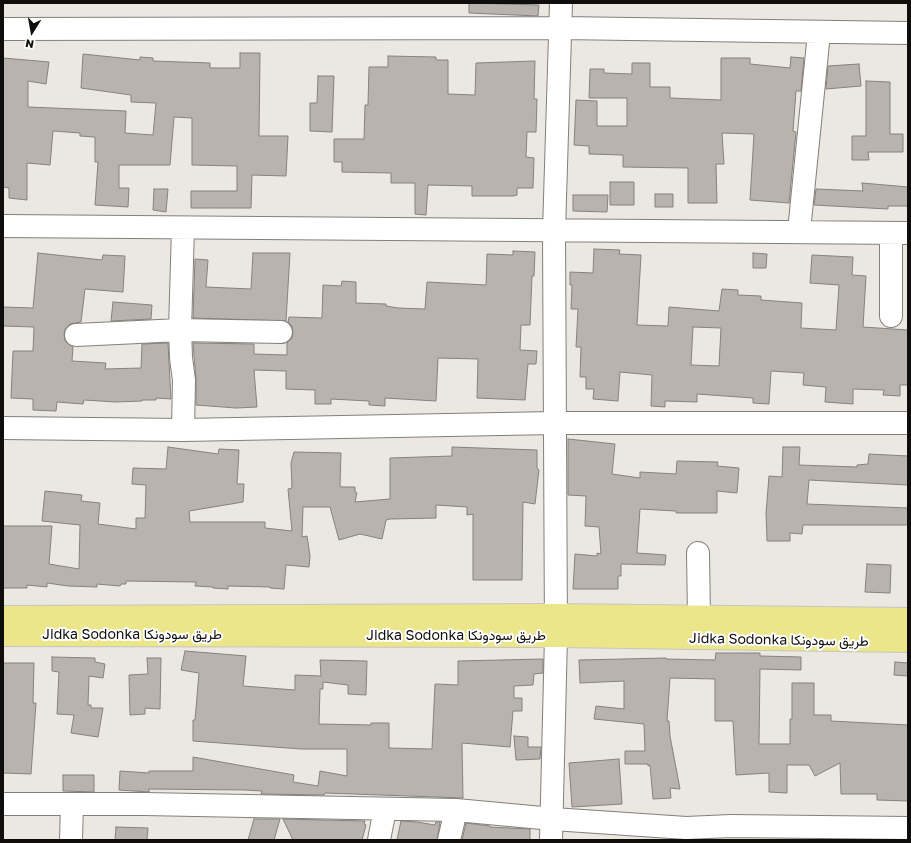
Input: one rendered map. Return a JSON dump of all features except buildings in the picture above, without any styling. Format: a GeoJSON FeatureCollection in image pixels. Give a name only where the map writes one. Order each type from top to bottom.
{"type":"FeatureCollection","features":[{"type":"Feature","properties":{"kind":"main road","name":"Jidka Sodonka طريق سودونكا"},"geometry":{"type":"LineString","coordinates":[[3,635],[106,626],[555,615],[908,619]]}},
{"type":"Feature","properties":{"kind":"main road","name":"Jidka Sodonka طريق سودونكا"},"geometry":{"type":"LineString","coordinates":[[3,617],[106,626],[556,636],[908,641]]}},
{"type":"Feature","properties":{"kind":"street"},"geometry":{"type":"LineString","coordinates":[[552,830],[556,636],[554,231],[562,3]]}},
{"type":"Feature","properties":{"kind":"street"},"geometry":{"type":"LineString","coordinates":[[3,29],[562,28],[819,33],[908,33]]}},
{"type":"Feature","properties":{"kind":"street"},"geometry":{"type":"LineString","coordinates":[[798,231],[819,33]]}},
{"type":"Feature","properties":{"kind":"street"},"geometry":{"type":"LineString","coordinates":[[3,226],[554,231],[798,231],[900,233],[891,316]]}},
{"type":"Feature","properties":{"kind":"street"},"geometry":{"type":"LineString","coordinates":[[183,228],[180,330],[181,358],[184,380],[183,430]]}},
{"type":"Feature","properties":{"kind":"street"},"geometry":{"type":"LineString","coordinates":[[76,335],[180,330],[281,332]]}},
{"type":"Feature","properties":{"kind":"street"},"geometry":{"type":"LineString","coordinates":[[3,428],[183,430],[554,423],[908,423]]}},
{"type":"Feature","properties":{"kind":"street"},"geometry":{"type":"LineString","coordinates":[[698,552],[699,616]]}},
{"type":"Feature","properties":{"kind":"street"},"geometry":{"type":"LineString","coordinates":[[3,804],[456,810],[552,830],[686,834],[731,826],[837,834],[908,828]]}},
{"type":"Feature","properties":{"kind":"street"},"geometry":{"type":"LineString","coordinates":[[71,840],[72,804]]}},
{"type":"Feature","properties":{"kind":"street"},"geometry":{"type":"LineString","coordinates":[[379,840],[385,809]]}},
{"type":"Feature","properties":{"kind":"street"},"geometry":{"type":"LineString","coordinates":[[449,840],[456,810]]}}]}
